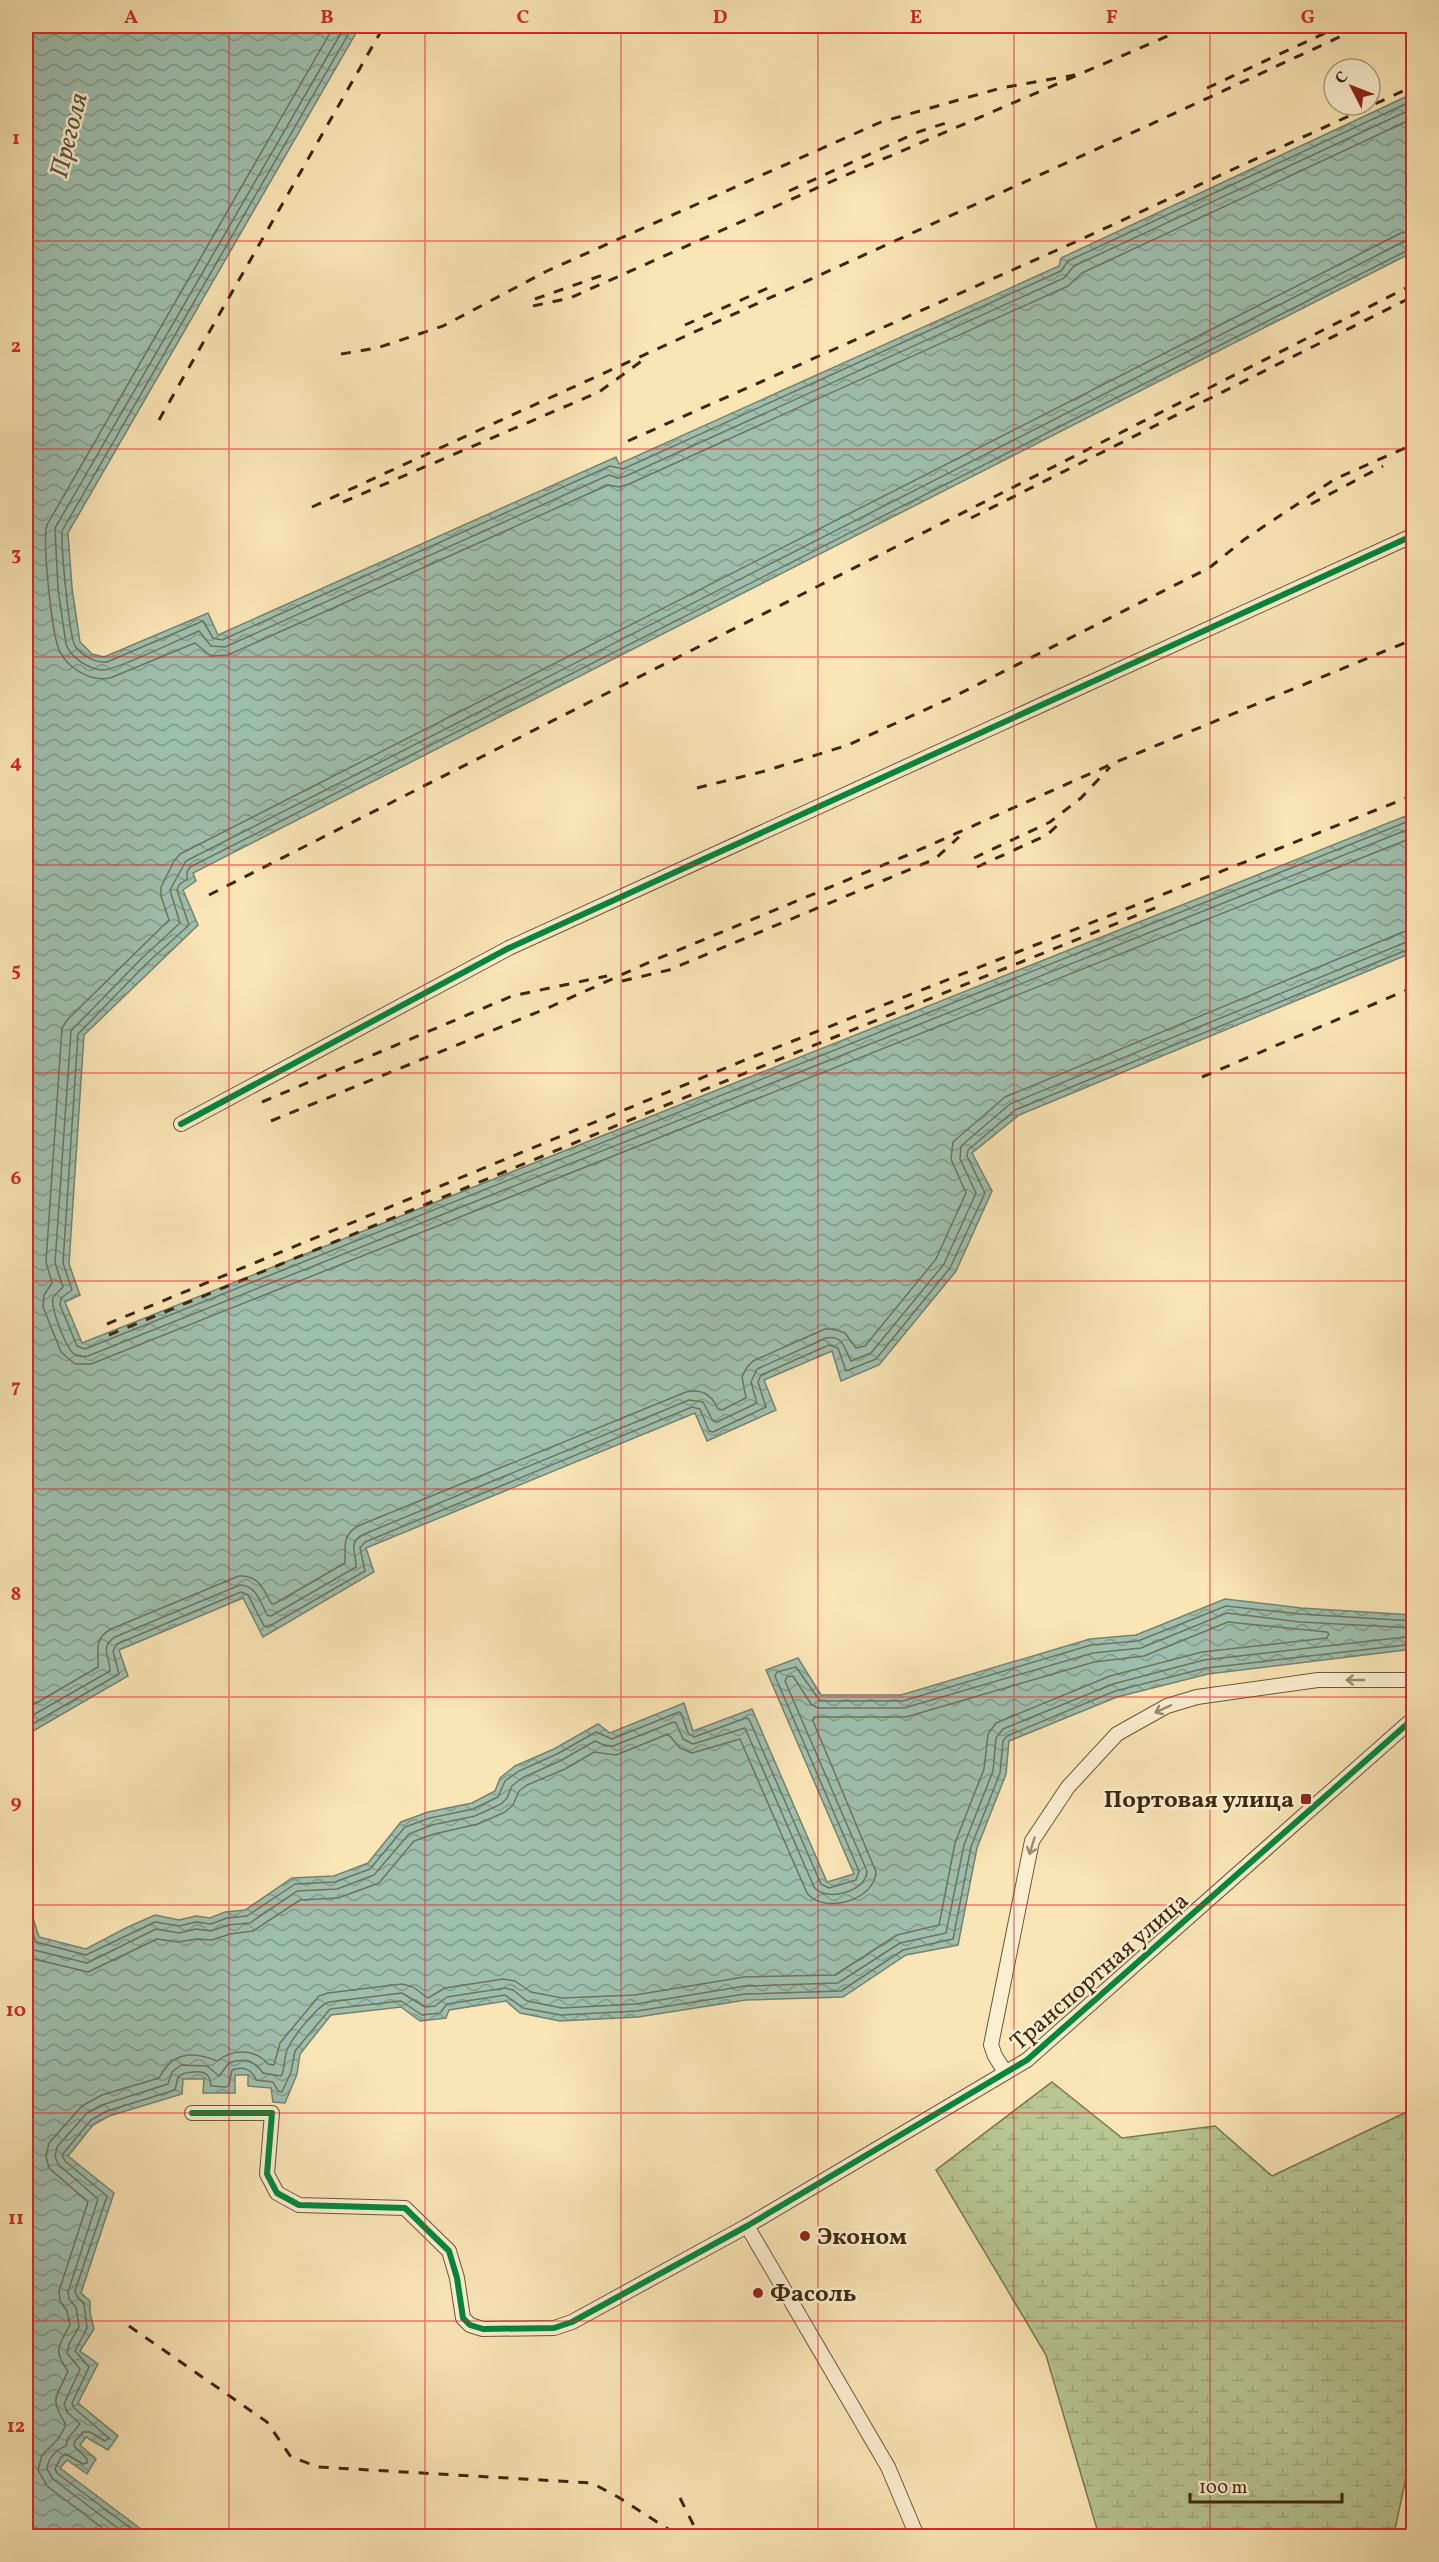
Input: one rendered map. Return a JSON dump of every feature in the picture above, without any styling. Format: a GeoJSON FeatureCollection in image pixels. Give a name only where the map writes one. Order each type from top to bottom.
{"type":"FeatureCollection","features":[{"type":"Feature","properties":{"kind":"street"},"geometry":{"type":"LineString","coordinates":[[181,1124],[509,948],[1413,535]]}},
{"type":"Feature","properties":{"kind":"street","name":"Транспортная улица"},"geometry":{"type":"LineString","coordinates":[[1005,2072],[991,2045],[1032,1841],[1068,1787],[1117,1734],[1167,1706],[1197,1697],[1318,1680],[1413,1680]]}},
{"type":"Feature","properties":{"kind":"street","name":"Транспортная улица"},"geometry":{"type":"LineString","coordinates":[[192,2113],[272,2113],[267,2174],[277,2193],[299,2205],[405,2208],[449,2251],[457,2278],[463,2318],[470,2325],[483,2329],[554,2328],[572,2322],[747,2226],[1027,2060],[1413,1718]]}},
{"type":"Feature","properties":{"kind":"street"},"geometry":{"type":"LineString","coordinates":[[747,2226],[888,2467],[917,2536]]}},
{"type":"Feature","properties":{"kind":"green space"},"geometry":{"type":"Polygon","coordinates":[[[1052,2082],[1122,2138],[1215,2126],[1272,2176],[1413,2109],[1414,2440],[1394,2534],[1387,2536],[1099,2536],[1046,2355],[936,2170],[1052,2082]]]}},
{"type":"Feature","properties":{"kind":"water","name":"Преголя"},"geometry":{"type":"Polygon","coordinates":[[[26,26],[360,26],[68,533],[72,588],[80,642],[92,654],[104,657],[208,613],[218,635],[616,457],[619,464],[1059,266],[1061,258],[1363,117],[1382,117],[1382,108],[1414,93],[1413,252],[193,873],[196,881],[183,890],[198,925],[84,1035],[69,1264],[80,1295],[65,1302],[82,1343],[1413,813],[1414,952],[1019,1115],[972,1153],[992,1191],[956,1271],[879,1365],[841,1381],[832,1351],[764,1380],[776,1410],[707,1441],[695,1413],[366,1548],[374,1572],[263,1637],[243,1598],[119,1650],[128,1676],[33,1731],[26,1854],[26,26]]]}},
{"type":"Feature","properties":{"kind":"water"},"geometry":{"type":"Polygon","coordinates":[[[1225,1599],[1301,1608],[1413,1615],[1413,1649],[1208,1674],[1117,1697],[1009,1741],[1006,1774],[977,1848],[958,1945],[906,1955],[843,1997],[746,2000],[638,2017],[560,2021],[520,2013],[506,2001],[449,2010],[446,2018],[420,2021],[401,2007],[331,2015],[300,2054],[297,2074],[285,2103],[273,2102],[271,2088],[248,2086],[248,2075],[235,2075],[235,2093],[203,2093],[204,2079],[183,2079],[182,2094],[109,2116],[93,2125],[68,2156],[114,2193],[81,2293],[90,2301],[94,2329],[80,2351],[98,2364],[78,2403],[118,2436],[108,2450],[86,2437],[80,2445],[96,2459],[87,2474],[67,2460],[60,2468],[150,2536],[26,2536],[26,1896],[39,1937],[86,1949],[155,1915],[179,1920],[196,1916],[210,1918],[225,1912],[245,1910],[292,1878],[334,1876],[368,1863],[401,1822],[428,1812],[472,1803],[495,1791],[500,1778],[515,1766],[554,1749],[598,1724],[610,1733],[684,1703],[693,1731],[752,1709],[827,1882],[854,1874],[766,1670],[798,1658],[821,1695],[901,1695],[1090,1639],[1136,1635],[1225,1599]]]}},
{"type":"Feature","properties":{"kind":"railway"},"geometry":{"type":"LineString","coordinates":[[159,420],[384,26]]}},
{"type":"Feature","properties":{"kind":"railway"},"geometry":{"type":"LineString","coordinates":[[533,306],[570,298],[837,179],[1191,26]]}},
{"type":"Feature","properties":{"kind":"railway"},"geometry":{"type":"LineString","coordinates":[[1207,88],[1340,26]]}},
{"type":"Feature","properties":{"kind":"railway"},"geometry":{"type":"LineString","coordinates":[[312,507],[1363,26]]}},
{"type":"Feature","properties":{"kind":"railway"},"geometry":{"type":"LineString","coordinates":[[341,354],[377,348],[443,326],[547,271],[881,122],[1001,88],[1075,75]]}},
{"type":"Feature","properties":{"kind":"railway"},"geometry":{"type":"LineString","coordinates":[[628,441],[1073,243],[1414,86]]}},
{"type":"Feature","properties":{"kind":"railway"},"geometry":{"type":"LineString","coordinates":[[789,191],[918,132],[946,123]]}},
{"type":"Feature","properties":{"kind":"railway"},"geometry":{"type":"LineString","coordinates":[[535,299],[603,275]]}},
{"type":"Feature","properties":{"kind":"railway"},"geometry":{"type":"LineString","coordinates":[[209,895],[1414,284]]}},
{"type":"Feature","properties":{"kind":"railway"},"geometry":{"type":"LineString","coordinates":[[685,325],[768,288]]}},
{"type":"Feature","properties":{"kind":"railway"},"geometry":{"type":"LineString","coordinates":[[971,518],[1414,296]]}},
{"type":"Feature","properties":{"kind":"railway"},"geometry":{"type":"LineString","coordinates":[[343,502],[599,392],[643,360]]}},
{"type":"Feature","properties":{"kind":"railway"},"geometry":{"type":"LineString","coordinates":[[697,788],[765,771],[848,745],[953,697],[1209,568],[1245,539],[1335,479],[1414,444]]}},
{"type":"Feature","properties":{"kind":"railway"},"geometry":{"type":"LineString","coordinates":[[1311,504],[1383,466]]}},
{"type":"Feature","properties":{"kind":"railway"},"geometry":{"type":"LineString","coordinates":[[271,1121],[550,1007],[652,961],[910,854],[1114,763],[1414,639]]}},
{"type":"Feature","properties":{"kind":"railway"},"geometry":{"type":"LineString","coordinates":[[974,858],[1050,822],[1081,798],[1110,767]]}},
{"type":"Feature","properties":{"kind":"railway"},"geometry":{"type":"LineString","coordinates":[[107,1324],[745,1060],[1414,795]]}},
{"type":"Feature","properties":{"kind":"railway"},"geometry":{"type":"LineString","coordinates":[[977,867],[1047,835],[1062,821]]}},
{"type":"Feature","properties":{"kind":"railway"},"geometry":{"type":"LineString","coordinates":[[622,981],[669,970],[935,859],[959,837]]}},
{"type":"Feature","properties":{"kind":"railway"},"geometry":{"type":"LineString","coordinates":[[109,1335],[681,1099],[1160,906]]}},
{"type":"Feature","properties":{"kind":"railway"},"geometry":{"type":"LineString","coordinates":[[262,1102],[512,996],[607,976]]}},
{"type":"Feature","properties":{"kind":"railway"},"geometry":{"type":"LineString","coordinates":[[1202,1077],[1414,987]]}},
{"type":"Feature","properties":{"kind":"railway"},"geometry":{"type":"LineString","coordinates":[[129,2326],[267,2422],[291,2457],[319,2467],[592,2483],[679,2536]]}},
{"type":"Feature","properties":{"kind":"railway"},"geometry":{"type":"LineString","coordinates":[[680,2498],[699,2536]]}},
{"type":"Feature","properties":{"kind":"cycle path"},"geometry":{"type":"LineString","coordinates":[[181,1124],[509,948],[1414,535]]}},
{"type":"Feature","properties":{"kind":"cycle path"},"geometry":{"type":"LineString","coordinates":[[192,2113],[272,2113],[267,2174],[277,2193],[299,2205],[405,2208],[449,2251],[457,2278],[463,2318],[470,2325],[483,2329],[554,2328],[572,2322],[747,2226],[1027,2060],[1414,1718]]}},
{"type":"Feature","properties":{"kind":"place","name":"Портовая улица"},"geometry":{"type":"Point","coordinates":[1306,1799]}},
{"type":"Feature","properties":{"kind":"place","name":"Эконом"},"geometry":{"type":"Point","coordinates":[805,2236]}},
{"type":"Feature","properties":{"kind":"place","name":"Фасоль"},"geometry":{"type":"Point","coordinates":[758,2293]}}]}
